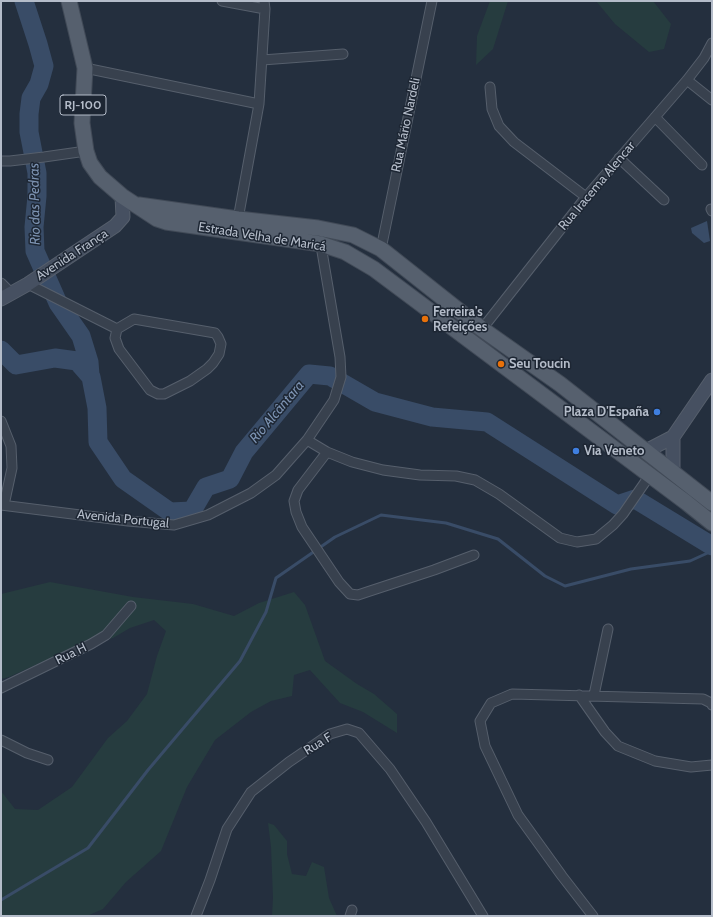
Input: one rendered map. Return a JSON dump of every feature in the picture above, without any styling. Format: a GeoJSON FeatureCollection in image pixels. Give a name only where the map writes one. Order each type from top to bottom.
{"type":"FeatureCollection","features":[{"type":"Feature","properties":{"kind":"main road","name":"Estrada Velha de Maricá"},"geometry":{"type":"LineString","coordinates":[[69,1],[85,68],[82,123],[86,151],[90,163],[100,176],[128,200],[157,219],[172,223],[321,244],[345,252],[374,268],[712,523]]}},
{"type":"Feature","properties":{"kind":"main road","name":"Estrada Velha de Maricá"},"geometry":{"type":"LineString","coordinates":[[128,200],[238,219],[318,228],[353,235],[381,249],[482,328],[560,384],[712,503]]}},
{"type":"Feature","properties":{"kind":"street"},"geometry":{"type":"LineString","coordinates":[[222,1],[264,5],[259,104],[238,219]]}},
{"type":"Feature","properties":{"kind":"street","name":"Rua Mário Nardeli"},"geometry":{"type":"LineString","coordinates":[[381,249],[432,1]]}},
{"type":"Feature","properties":{"kind":"street","name":"Rua Iracema Alencar"},"geometry":{"type":"LineString","coordinates":[[482,328],[586,197],[687,80],[704,58],[712,43]]}},
{"type":"Feature","properties":{"kind":"street"},"geometry":{"type":"LineString","coordinates":[[262,60],[343,54]]}},
{"type":"Feature","properties":{"kind":"street"},"geometry":{"type":"LineString","coordinates":[[85,68],[259,104]]}},
{"type":"Feature","properties":{"kind":"street"},"geometry":{"type":"LineString","coordinates":[[687,80],[712,100]]}},
{"type":"Feature","properties":{"kind":"street"},"geometry":{"type":"LineString","coordinates":[[490,87],[492,109],[499,126],[514,142],[586,197]]}},
{"type":"Feature","properties":{"kind":"street"},"geometry":{"type":"LineString","coordinates":[[655,117],[702,165]]}},
{"type":"Feature","properties":{"kind":"street"},"geometry":{"type":"LineString","coordinates":[[1,161],[37,158],[86,151]]}},
{"type":"Feature","properties":{"kind":"street"},"geometry":{"type":"LineString","coordinates":[[619,158],[664,200]]}},
{"type":"Feature","properties":{"kind":"street","name":"Avenida França"},"geometry":{"type":"LineString","coordinates":[[6,296],[28,284],[115,226],[123,217],[128,200]]}},
{"type":"Feature","properties":{"kind":"street","name":"Avenida Portugal"},"geometry":{"type":"LineString","coordinates":[[3,505],[128,521],[174,525],[208,515],[251,493],[276,475],[307,440],[334,400],[341,377],[340,356],[318,228]]}},
{"type":"Feature","properties":{"kind":"street"},"geometry":{"type":"LineString","coordinates":[[1,283],[6,296]]}},
{"type":"Feature","properties":{"kind":"street"},"geometry":{"type":"LineString","coordinates":[[28,284],[117,329]]}},
{"type":"Feature","properties":{"kind":"street"},"geometry":{"type":"LineString","coordinates":[[134,319],[215,333],[221,344],[219,354],[207,369],[164,394],[158,394],[150,390],[119,349],[115,338],[117,329],[134,319]]}},
{"type":"Feature","properties":{"kind":"street"},"geometry":{"type":"LineString","coordinates":[[646,451],[673,437],[712,380]]}},
{"type":"Feature","properties":{"kind":"street"},"geometry":{"type":"LineString","coordinates":[[1,422],[11,446],[12,468],[3,505]]}},
{"type":"Feature","properties":{"kind":"street"},"geometry":{"type":"LineString","coordinates":[[673,437],[673,473]]}},
{"type":"Feature","properties":{"kind":"street"},"geometry":{"type":"LineString","coordinates":[[307,440],[327,452],[352,462],[383,470],[420,476],[456,476],[475,480],[499,494],[560,538],[577,542],[596,539],[613,525],[624,514],[650,475]]}},
{"type":"Feature","properties":{"kind":"street"},"geometry":{"type":"LineString","coordinates":[[327,452],[298,490],[294,501],[296,512],[302,527],[344,589],[350,594],[358,595],[474,555]]}},
{"type":"Feature","properties":{"kind":"street","name":"Rua H"},"geometry":{"type":"LineString","coordinates":[[1,688],[91,644],[106,635],[131,606]]}},
{"type":"Feature","properties":{"kind":"street"},"geometry":{"type":"LineString","coordinates":[[594,696],[608,629]]}},
{"type":"Feature","properties":{"kind":"street"},"geometry":{"type":"LineString","coordinates":[[593,916],[518,815],[485,746],[480,721],[491,703],[512,694],[703,699],[712,705]]}},
{"type":"Feature","properties":{"kind":"street"},"geometry":{"type":"LineString","coordinates":[[579,695],[605,732],[618,746],[655,761],[690,767],[712,765]]}},
{"type":"Feature","properties":{"kind":"street","name":"Rua F"},"geometry":{"type":"LineString","coordinates":[[196,916],[227,829],[251,792],[289,762],[330,734],[347,729],[359,733],[390,769],[426,822],[483,916]]}},
{"type":"Feature","properties":{"kind":"street"},"geometry":{"type":"LineString","coordinates":[[1,740],[27,753],[48,760]]}},
{"type":"Feature","properties":{"kind":"green space"},"geometry":{"type":"Polygon","coordinates":[[[490,1],[508,1],[493,49],[476,65],[477,36],[490,1]]]}},
{"type":"Feature","properties":{"kind":"green space"},"geometry":{"type":"Polygon","coordinates":[[[596,1],[653,1],[671,24],[664,49],[649,52],[615,24],[596,1]]]}},
{"type":"Feature","properties":{"kind":"green space"},"geometry":{"type":"Polygon","coordinates":[[[50,582],[133,597],[193,604],[234,616],[259,603],[294,592],[305,605],[325,661],[357,684],[374,694],[397,714],[397,733],[363,712],[340,703],[310,670],[294,675],[292,696],[271,701],[251,712],[215,740],[187,787],[161,851],[126,882],[103,909],[87,916],[1,916],[1,791],[15,809],[38,810],[72,787],[108,738],[127,721],[147,694],[157,656],[166,631],[154,620],[130,628],[113,638],[53,657],[9,677],[1,679],[1,594],[50,582]]]}},
{"type":"Feature","properties":{"kind":"green space"},"geometry":{"type":"Polygon","coordinates":[[[268,823],[274,825],[287,841],[287,854],[292,874],[306,876],[312,862],[324,867],[329,898],[337,916],[272,916],[273,898],[271,847],[268,823]]]}},
{"type":"Feature","properties":{"kind":"water"},"geometry":{"type":"Polygon","coordinates":[[[707,221],[710,241],[704,243],[692,233],[691,228],[707,221]]]}},
{"type":"Feature","properties":{"kind":"waterway","name":"Rio das Pedras"},"geometry":{"type":"LineString","coordinates":[[24,1],[44,66],[39,84],[31,98],[29,114],[29,132],[37,173],[37,196],[34,227],[35,251],[58,303],[81,336],[89,362],[90,375]]}},
{"type":"Feature","properties":{"kind":"waterway","name":"Rio Alcântara"},"geometry":{"type":"LineString","coordinates":[[1,350],[16,365],[55,358],[77,361],[91,377],[97,408],[98,442],[123,479],[170,512],[192,511],[206,487],[230,479],[244,452],[309,374],[330,376],[375,402],[432,417],[487,422],[617,505],[635,499],[712,546]]}},
{"type":"Feature","properties":{"kind":"waterway"},"geometry":{"type":"LineString","coordinates":[[1,900],[88,848],[148,770],[240,661],[266,612],[276,578],[335,537],[381,515],[446,523],[498,539],[545,576],[565,586],[631,569],[690,561],[712,551]]}},
{"type":"Feature","properties":{"kind":"place","name":"Ferreira’s Refeições"},"geometry":{"type":"Point","coordinates":[425,319]}},
{"type":"Feature","properties":{"kind":"place","name":"Seu Toucin"},"geometry":{"type":"Point","coordinates":[501,364]}},
{"type":"Feature","properties":{"kind":"place","name":"Plaza D'España"},"geometry":{"type":"Point","coordinates":[657,412]}},
{"type":"Feature","properties":{"kind":"place","name":"Via Veneto"},"geometry":{"type":"Point","coordinates":[576,451]}}]}
